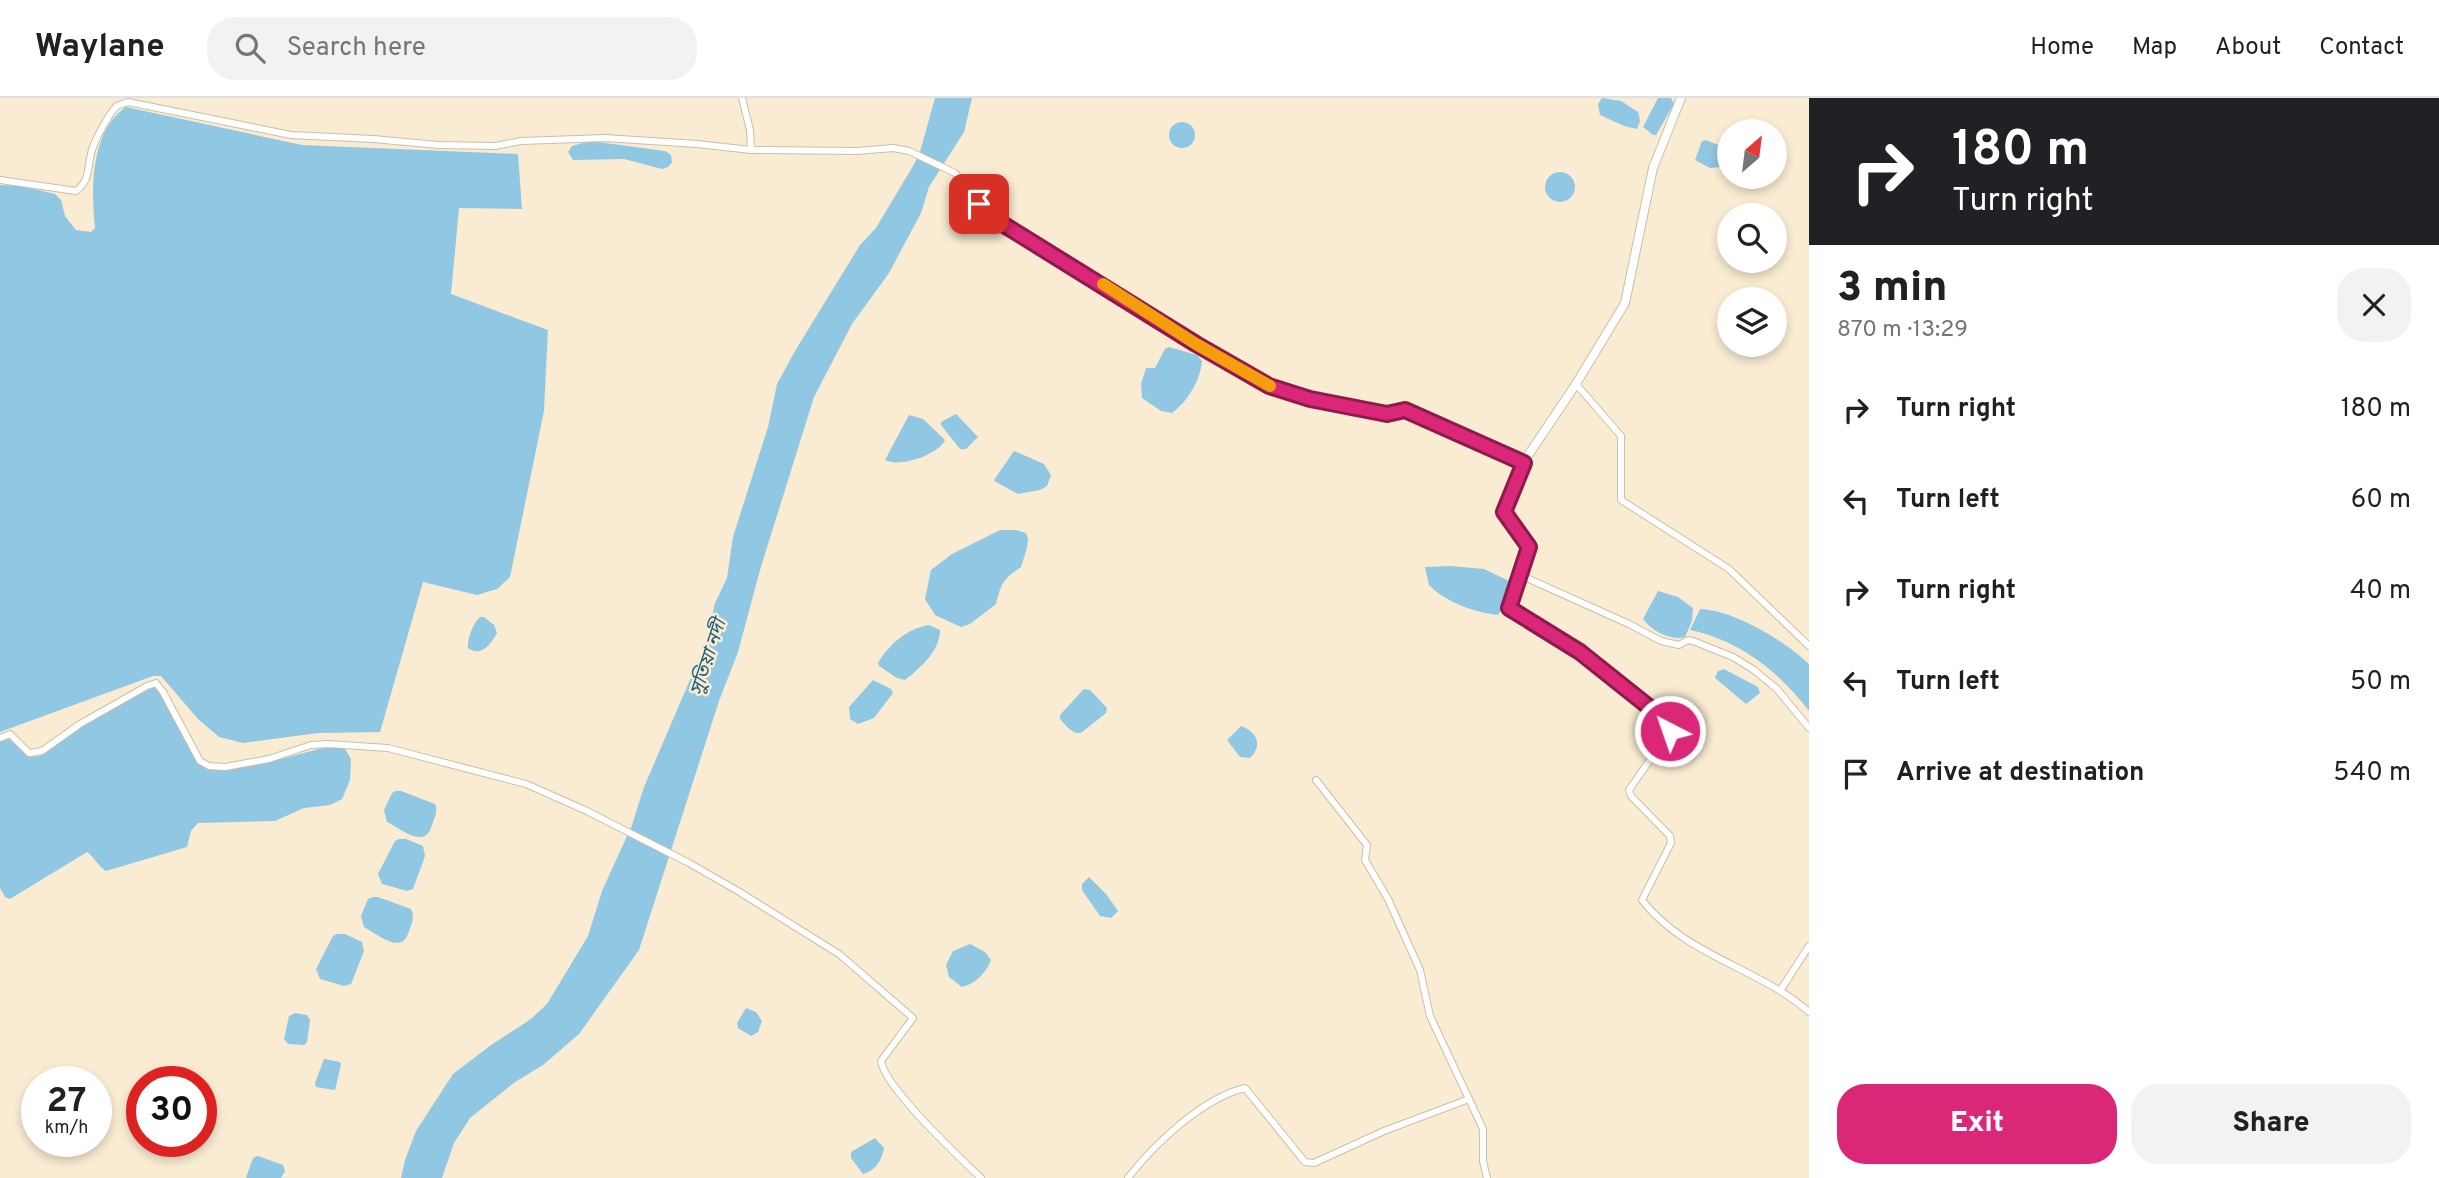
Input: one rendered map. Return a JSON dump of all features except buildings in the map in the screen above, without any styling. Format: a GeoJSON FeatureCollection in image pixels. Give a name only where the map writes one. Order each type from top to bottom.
{"type":"FeatureCollection","features":[{"type":"Feature","properties":{"kind":"street"},"geometry":{"type":"LineString","coordinates":[[742,98],[750,130],[751,150]]}},
{"type":"Feature","properties":{"kind":"street"},"geometry":{"type":"LineString","coordinates":[[1681,98],[1653,168],[1625,303],[1524,463],[1504,512],[1529,547],[1509,608],[1580,652],[1669,723],[1670,731],[1629,790],[1670,836],[1671,843],[1642,900],[1679,936],[1792,997],[1809,1012]]}},
{"type":"Feature","properties":{"kind":"street"},"geometry":{"type":"LineString","coordinates":[[0,180],[76,191],[86,181],[91,153],[101,130],[117,105],[128,102],[291,135],[439,145],[481,146],[521,141],[605,138],[751,150],[857,152],[893,148],[909,151],[955,173],[993,218],[1269,386],[1310,399],[1387,414],[1405,410],[1524,463]]}},
{"type":"Feature","properties":{"kind":"street"},"geometry":{"type":"LineString","coordinates":[[1576,384],[1621,436],[1621,500],[1729,569],[1809,646]]}},
{"type":"Feature","properties":{"kind":"street"},"geometry":{"type":"LineString","coordinates":[[1520,575],[1661,641],[1679,645],[1688,640],[1693,641],[1733,657],[1777,689],[1809,728]]}},
{"type":"Feature","properties":{"kind":"street"},"geometry":{"type":"LineString","coordinates":[[0,738],[10,734],[29,753],[42,751],[80,724],[147,685],[156,683],[159,684],[200,761],[209,766],[225,767],[269,759],[311,745],[388,748],[526,784],[587,811],[689,863],[839,954],[913,1017],[881,1061],[883,1072],[917,1113],[981,1178]]}},
{"type":"Feature","properties":{"kind":"street"},"geometry":{"type":"LineString","coordinates":[[1316,780],[1367,845],[1365,860],[1388,899],[1420,970],[1430,1016],[1483,1129],[1483,1161],[1487,1178]]}},
{"type":"Feature","properties":{"kind":"street"},"geometry":{"type":"LineString","coordinates":[[1780,991],[1809,946]]}},
{"type":"Feature","properties":{"kind":"street"},"geometry":{"type":"LineString","coordinates":[[1128,1178],[1163,1140],[1192,1116],[1233,1091],[1245,1088],[1305,1162],[1314,1163],[1384,1131],[1469,1099]]}},
{"type":"Feature","properties":{"kind":"water","name":"সুতিয়া নদী"},"geometry":{"type":"Polygon","coordinates":[[[935,98],[972,98],[964,132],[929,187],[921,213],[889,273],[852,324],[814,397],[760,570],[738,652],[719,701],[639,950],[579,1034],[543,1065],[515,1082],[470,1118],[454,1143],[442,1178],[401,1178],[416,1131],[453,1074],[531,1019],[547,1004],[588,936],[602,891],[632,825],[644,787],[707,640],[715,603],[727,578],[733,537],[768,427],[777,384],[860,245],[876,228],[913,166],[920,152],[935,98]]]}},
{"type":"Feature","properties":{"kind":"water"},"geometry":{"type":"Polygon","coordinates":[[[1602,98],[1621,101],[1638,112],[1640,121],[1637,129],[1600,115],[1598,104],[1602,98]]]}},
{"type":"Feature","properties":{"kind":"water"},"geometry":{"type":"Polygon","coordinates":[[[1658,98],[1671,98],[1674,104],[1656,135],[1653,135],[1643,127],[1658,98]]]}},
{"type":"Feature","properties":{"kind":"water"},"geometry":{"type":"Polygon","coordinates":[[[126,107],[302,145],[518,154],[522,209],[459,208],[451,294],[548,330],[544,411],[510,577],[497,589],[477,595],[423,582],[380,732],[318,733],[243,743],[219,737],[198,719],[161,676],[153,676],[0,732],[0,185],[21,186],[55,194],[61,200],[65,216],[76,230],[91,232],[95,228],[93,196],[99,146],[114,118],[126,107]]]}},
{"type":"Feature","properties":{"kind":"water"},"geometry":{"type":"Polygon","coordinates":[[[1182,122],[1191,126],[1195,135],[1191,144],[1182,148],[1173,144],[1169,135],[1173,126],[1182,122]]]}},
{"type":"Feature","properties":{"kind":"water"},"geometry":{"type":"Polygon","coordinates":[[[590,141],[665,151],[671,155],[672,162],[662,169],[624,159],[573,160],[568,152],[572,146],[590,141]]]}},
{"type":"Feature","properties":{"kind":"water"},"geometry":{"type":"Polygon","coordinates":[[[1702,141],[1717,145],[1717,167],[1710,168],[1695,160],[1702,141]]]}},
{"type":"Feature","properties":{"kind":"water"},"geometry":{"type":"Polygon","coordinates":[[[1560,172],[1570,177],[1575,187],[1570,197],[1560,202],[1550,197],[1545,187],[1550,177],[1560,172]]]}},
{"type":"Feature","properties":{"kind":"water"},"geometry":{"type":"Polygon","coordinates":[[[1169,347],[1197,355],[1202,361],[1192,390],[1172,413],[1161,411],[1142,398],[1141,384],[1146,368],[1155,368],[1165,349],[1169,347]]]}},
{"type":"Feature","properties":{"kind":"water"},"geometry":{"type":"Polygon","coordinates":[[[956,414],[978,437],[966,449],[960,449],[941,425],[941,422],[956,414]]]}},
{"type":"Feature","properties":{"kind":"water"},"geometry":{"type":"Polygon","coordinates":[[[909,415],[923,419],[945,440],[935,451],[918,459],[899,462],[885,460],[909,415]]]}},
{"type":"Feature","properties":{"kind":"water"},"geometry":{"type":"Polygon","coordinates":[[[1014,451],[1044,464],[1051,475],[1047,486],[1018,494],[994,480],[1014,451]]]}},
{"type":"Feature","properties":{"kind":"water"},"geometry":{"type":"Polygon","coordinates":[[[1000,530],[1026,533],[1028,539],[1021,567],[1004,582],[996,604],[970,624],[961,627],[935,615],[925,599],[931,570],[952,554],[1000,530]]]}},
{"type":"Feature","properties":{"kind":"water"},"geometry":{"type":"Polygon","coordinates":[[[1425,567],[1484,569],[1509,581],[1506,604],[1498,615],[1461,606],[1443,597],[1429,585],[1425,567]]]}},
{"type":"Feature","properties":{"kind":"water"},"geometry":{"type":"Polygon","coordinates":[[[1658,591],[1678,597],[1693,608],[1692,621],[1685,637],[1673,638],[1662,634],[1643,619],[1658,591]]]}},
{"type":"Feature","properties":{"kind":"water"},"geometry":{"type":"Polygon","coordinates":[[[1700,609],[1728,615],[1758,628],[1809,664],[1809,711],[1784,683],[1757,660],[1726,642],[1690,630],[1700,609]]]}},
{"type":"Feature","properties":{"kind":"water"},"geometry":{"type":"Polygon","coordinates":[[[480,617],[494,625],[497,633],[488,645],[477,651],[468,648],[468,644],[473,627],[480,617]]]}},
{"type":"Feature","properties":{"kind":"water"},"geometry":{"type":"Polygon","coordinates":[[[929,625],[940,630],[937,645],[923,664],[905,680],[879,666],[883,656],[900,638],[929,625]]]}},
{"type":"Feature","properties":{"kind":"water"},"geometry":{"type":"Polygon","coordinates":[[[1724,669],[1758,687],[1760,693],[1746,704],[1715,678],[1718,671],[1724,669]]]}},
{"type":"Feature","properties":{"kind":"water"},"geometry":{"type":"Polygon","coordinates":[[[873,680],[891,689],[893,693],[874,718],[858,724],[850,719],[849,707],[873,680]]]}},
{"type":"Feature","properties":{"kind":"water"},"geometry":{"type":"Polygon","coordinates":[[[153,686],[157,688],[202,766],[210,769],[270,762],[326,747],[338,746],[345,749],[351,759],[350,780],[342,799],[330,805],[304,808],[275,821],[198,823],[191,831],[187,847],[106,871],[87,852],[10,899],[5,897],[0,888],[0,741],[10,739],[28,757],[40,756],[72,732],[153,686]]]}},
{"type":"Feature","properties":{"kind":"water"},"geometry":{"type":"Polygon","coordinates":[[[1084,689],[1090,690],[1107,708],[1106,713],[1081,733],[1077,733],[1060,719],[1060,715],[1084,689]]]}},
{"type":"Feature","properties":{"kind":"water"},"geometry":{"type":"Polygon","coordinates":[[[1241,726],[1256,739],[1256,748],[1250,758],[1240,757],[1227,740],[1241,726]]]}},
{"type":"Feature","properties":{"kind":"water"},"geometry":{"type":"Polygon","coordinates":[[[396,791],[435,804],[435,817],[429,832],[424,836],[413,836],[387,822],[384,810],[392,793],[396,791]]]}},
{"type":"Feature","properties":{"kind":"water"},"geometry":{"type":"Polygon","coordinates":[[[399,839],[423,846],[425,856],[413,889],[407,891],[382,884],[378,874],[395,841],[399,839]]]}},
{"type":"Feature","properties":{"kind":"water"},"geometry":{"type":"Polygon","coordinates":[[[1089,877],[1118,911],[1111,918],[1100,916],[1082,890],[1082,884],[1089,877]]]}},
{"type":"Feature","properties":{"kind":"water"},"geometry":{"type":"Polygon","coordinates":[[[373,897],[411,909],[412,923],[406,938],[401,942],[390,941],[364,927],[361,916],[368,899],[373,897]]]}},
{"type":"Feature","properties":{"kind":"water"},"geometry":{"type":"Polygon","coordinates":[[[345,934],[362,942],[364,951],[351,984],[344,986],[320,979],[316,969],[333,936],[345,934]]]}},
{"type":"Feature","properties":{"kind":"water"},"geometry":{"type":"Polygon","coordinates":[[[970,944],[985,952],[991,960],[980,977],[962,987],[949,977],[946,965],[953,951],[970,944]]]}},
{"type":"Feature","properties":{"kind":"water"},"geometry":{"type":"Polygon","coordinates":[[[746,1008],[756,1012],[762,1021],[758,1032],[751,1036],[738,1028],[737,1023],[746,1008]]]}},
{"type":"Feature","properties":{"kind":"water"},"geometry":{"type":"Polygon","coordinates":[[[295,1013],[307,1015],[310,1020],[307,1042],[304,1045],[288,1044],[284,1039],[289,1016],[295,1013]]]}},
{"type":"Feature","properties":{"kind":"water"},"geometry":{"type":"Polygon","coordinates":[[[324,1059],[341,1064],[335,1090],[316,1087],[324,1059]]]}},
{"type":"Feature","properties":{"kind":"water"},"geometry":{"type":"Polygon","coordinates":[[[875,1138],[884,1148],[882,1157],[875,1167],[863,1174],[851,1158],[851,1152],[875,1138]]]}},
{"type":"Feature","properties":{"kind":"water"},"geometry":{"type":"Polygon","coordinates":[[[258,1156],[283,1165],[285,1171],[281,1178],[246,1178],[253,1158],[258,1156]]]}},
{"type":"Feature","properties":{"kind":"slow traffic"},"geometry":{"type":"LineString","coordinates":[[1103,284],[1196,344],[1270,386]]}},
{"type":"Feature","properties":{"kind":"route"},"geometry":{"type":"LineString","coordinates":[[979,204],[993,218],[1269,386],[1310,399],[1387,414],[1405,410],[1524,463],[1504,512],[1529,547],[1509,608],[1580,652],[1669,723],[1670,731]]}}]}
